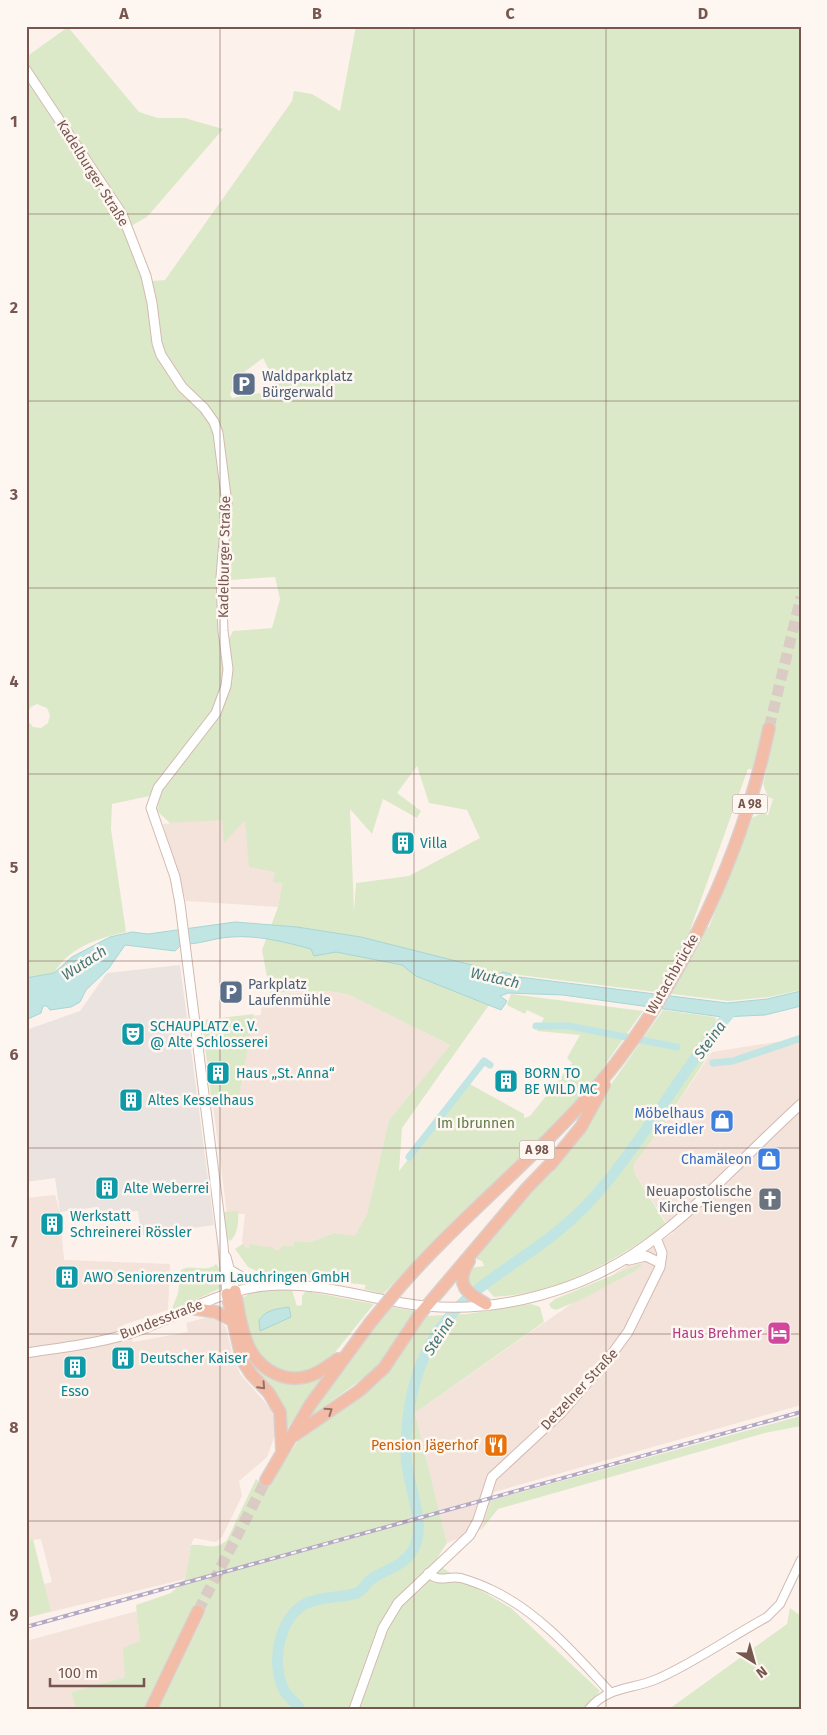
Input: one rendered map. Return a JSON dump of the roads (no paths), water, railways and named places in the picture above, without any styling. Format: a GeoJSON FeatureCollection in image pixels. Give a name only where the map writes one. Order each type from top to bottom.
{"type":"FeatureCollection","features":[{"type":"Feature","properties":{"kind":"highway","name":"Wutachbrücke"},"geometry":{"type":"LineString","coordinates":[[614,1066],[670,981],[688,949],[721,877],[754,790],[769,728]]}},
{"type":"Feature","properties":{"kind":"highway"},"geometry":{"type":"LineString","coordinates":[[481,1304],[469,1294],[463,1284],[463,1272],[470,1261],[581,1127],[614,1066]]}},
{"type":"Feature","properties":{"kind":"highway","name":"A 98"},"geometry":{"type":"LineString","coordinates":[[266,1480],[289,1439],[346,1354],[411,1273],[450,1232],[568,1119],[614,1066]]}},
{"type":"Feature","properties":{"kind":"highway"},"geometry":{"type":"LineString","coordinates":[[289,1439],[373,1379],[396,1352],[426,1306],[526,1189],[554,1160]]}},
{"type":"Feature","properties":{"kind":"highway"},"geometry":{"type":"LineString","coordinates":[[231,1292],[232,1320],[242,1360],[251,1374],[273,1399],[280,1412],[282,1452]]}},
{"type":"Feature","properties":{"kind":"highway"},"geometry":{"type":"LineString","coordinates":[[231,1292],[251,1351],[265,1368],[274,1374],[295,1379],[306,1377],[317,1373],[346,1354]]}},
{"type":"Feature","properties":{"kind":"highway"},"geometry":{"type":"LineString","coordinates":[[191,1308],[216,1312],[232,1320]]}},
{"type":"Feature","properties":{"kind":"highway"},"geometry":{"type":"LineString","coordinates":[[151,1709],[198,1611]]}},
{"type":"Feature","properties":{"kind":"main road","name":"Kadelburger Straße"},"geometry":{"type":"LineString","coordinates":[[26,70],[122,214],[146,276],[152,303],[157,343],[161,355],[182,387],[204,408],[214,422],[218,433],[227,504],[221,577],[223,631],[228,669],[226,686],[216,713],[158,788],[152,808],[175,877],[180,904],[231,1292]]}},
{"type":"Feature","properties":{"kind":"main road"},"geometry":{"type":"LineString","coordinates":[[620,1262],[647,1245],[702,1199],[801,1104]]}},
{"type":"Feature","properties":{"kind":"main road"},"geometry":{"type":"LineString","coordinates":[[656,1238],[662,1253],[659,1265]]}},
{"type":"Feature","properties":{"kind":"main road"},"geometry":{"type":"LineString","coordinates":[[647,1245],[659,1265]]}},
{"type":"Feature","properties":{"kind":"main road","name":"Kadelburger Straße"},"geometry":{"type":"LineString","coordinates":[[224,1248],[230,1270],[231,1292]]}},
{"type":"Feature","properties":{"kind":"main road"},"geometry":{"type":"LineString","coordinates":[[620,1262],[646,1256],[659,1265]]}},
{"type":"Feature","properties":{"kind":"main road","name":"Bundesstraße"},"geometry":{"type":"LineString","coordinates":[[26,1353],[131,1333],[231,1292],[257,1286],[308,1285],[426,1306],[481,1304],[514,1301],[547,1293],[576,1283],[620,1262]]}},
{"type":"Feature","properties":{"kind":"main road","name":"Detzelner Straße"},"geometry":{"type":"LineString","coordinates":[[354,1709],[383,1628],[398,1604],[428,1573],[470,1535],[478,1520],[488,1486],[496,1472],[561,1413],[618,1346],[641,1309],[659,1265]]}},
{"type":"Feature","properties":{"kind":"main road"},"geometry":{"type":"LineString","coordinates":[[230,1270],[257,1286]]}},
{"type":"Feature","properties":{"kind":"street"},"geometry":{"type":"LineString","coordinates":[[589,1709],[598,1698],[610,1692],[628,1689],[657,1679],[767,1617],[780,1604],[801,1560]]}},
{"type":"Feature","properties":{"kind":"street"},"geometry":{"type":"LineString","coordinates":[[428,1573],[438,1580],[460,1578],[490,1589],[523,1608],[570,1649],[610,1692]]}},
{"type":"Feature","properties":{"kind":"water","name":"Wutach"},"geometry":{"type":"Polygon","coordinates":[[[235,922],[297,927],[361,937],[484,968],[495,975],[503,972],[511,974],[511,976],[727,1003],[767,999],[801,991],[801,1006],[765,1015],[722,1017],[563,995],[508,993],[500,996],[507,1001],[501,1010],[416,976],[402,965],[336,952],[314,956],[311,949],[301,946],[241,937],[182,944],[175,951],[125,945],[109,968],[86,990],[80,1002],[71,1007],[50,1010],[47,1006],[43,1006],[41,1013],[26,1020],[26,978],[54,973],[72,957],[110,937],[132,932],[148,934],[235,922]]]}},
{"type":"Feature","properties":{"kind":"water"},"geometry":{"type":"Polygon","coordinates":[[[289,1307],[291,1317],[260,1331],[259,1320],[262,1316],[272,1310],[289,1307]]]}},
{"type":"Feature","properties":{"kind":"waterway","name":"Steina"},"geometry":{"type":"LineString","coordinates":[[300,1709],[285,1692],[280,1681],[278,1669],[280,1643],[283,1630],[289,1619],[307,1603],[359,1592],[378,1575],[403,1561],[411,1553],[416,1543],[418,1518],[407,1466],[407,1425],[415,1382],[432,1341],[442,1325],[480,1287],[556,1233],[594,1197],[618,1168],[697,1056],[730,1013]]}},
{"type":"Feature","properties":{"kind":"waterway"},"geometry":{"type":"LineString","coordinates":[[536,1026],[569,1026],[677,1047]]}},
{"type":"Feature","properties":{"kind":"waterway"},"geometry":{"type":"LineString","coordinates":[[713,1063],[733,1061],[801,1038]]}},
{"type":"Feature","properties":{"kind":"waterway"},"geometry":{"type":"LineString","coordinates":[[409,1157],[484,1061],[490,1065]]}},
{"type":"Feature","properties":{"kind":"tunnel"},"geometry":{"type":"LineString","coordinates":[[769,728],[801,597]]}},
{"type":"Feature","properties":{"kind":"tunnel"},"geometry":{"type":"LineString","coordinates":[[198,1611],[266,1480]]}},
{"type":"Feature","properties":{"kind":"railway"},"geometry":{"type":"LineString","coordinates":[[26,1627],[801,1412]]}},
{"type":"Feature","properties":{"kind":"place","name":"Waldparkplatz Bürgerwald"},"geometry":{"type":"Point","coordinates":[244,384]}},
{"type":"Feature","properties":{"kind":"place","name":"Villa"},"geometry":{"type":"Point","coordinates":[403,843]}},
{"type":"Feature","properties":{"kind":"place","name":"Parkplatz Laufenmühle"},"geometry":{"type":"Point","coordinates":[231,992]}},
{"type":"Feature","properties":{"kind":"place","name":"SCHAUPLATZ e. V. @ Alte Schlosserei"},"geometry":{"type":"Point","coordinates":[133,1034]}},
{"type":"Feature","properties":{"kind":"place","name":"Haus „St. Anna“"},"geometry":{"type":"Point","coordinates":[218,1073]}},
{"type":"Feature","properties":{"kind":"place","name":"BORN TO BE WILD MC"},"geometry":{"type":"Point","coordinates":[506,1081]}},
{"type":"Feature","properties":{"kind":"place","name":"Altes Kesselhaus"},"geometry":{"type":"Point","coordinates":[131,1100]}},
{"type":"Feature","properties":{"kind":"place","name":"Möbelhaus Kreidler"},"geometry":{"type":"Point","coordinates":[722,1121]}},
{"type":"Feature","properties":{"kind":"place","name":"Chamäleon"},"geometry":{"type":"Point","coordinates":[769,1159]}},
{"type":"Feature","properties":{"kind":"place","name":"Alte Weberrei"},"geometry":{"type":"Point","coordinates":[107,1188]}},
{"type":"Feature","properties":{"kind":"place","name":"Neuapostolische Kirche Tiengen"},"geometry":{"type":"Point","coordinates":[770,1199]}},
{"type":"Feature","properties":{"kind":"place","name":"Werkstatt Schreinerei Rössler"},"geometry":{"type":"Point","coordinates":[52,1224]}},
{"type":"Feature","properties":{"kind":"place","name":"AWO Seniorenzentrum Lauchringen GmbH"},"geometry":{"type":"Point","coordinates":[67,1277]}},
{"type":"Feature","properties":{"kind":"place","name":"Haus Brehmer"},"geometry":{"type":"Point","coordinates":[779,1333]}},
{"type":"Feature","properties":{"kind":"place","name":"Deutscher Kaiser"},"geometry":{"type":"Point","coordinates":[123,1358]}},
{"type":"Feature","properties":{"kind":"place","name":"Esso"},"geometry":{"type":"Point","coordinates":[75,1367]}},
{"type":"Feature","properties":{"kind":"place","name":"Pension Jägerhof"},"geometry":{"type":"Point","coordinates":[496,1445]}},
{"type":"Feature","properties":{"kind":"park label","name":"Im Ibrunnen"},"geometry":{"type":"Point","coordinates":[476,1123]}}]}
